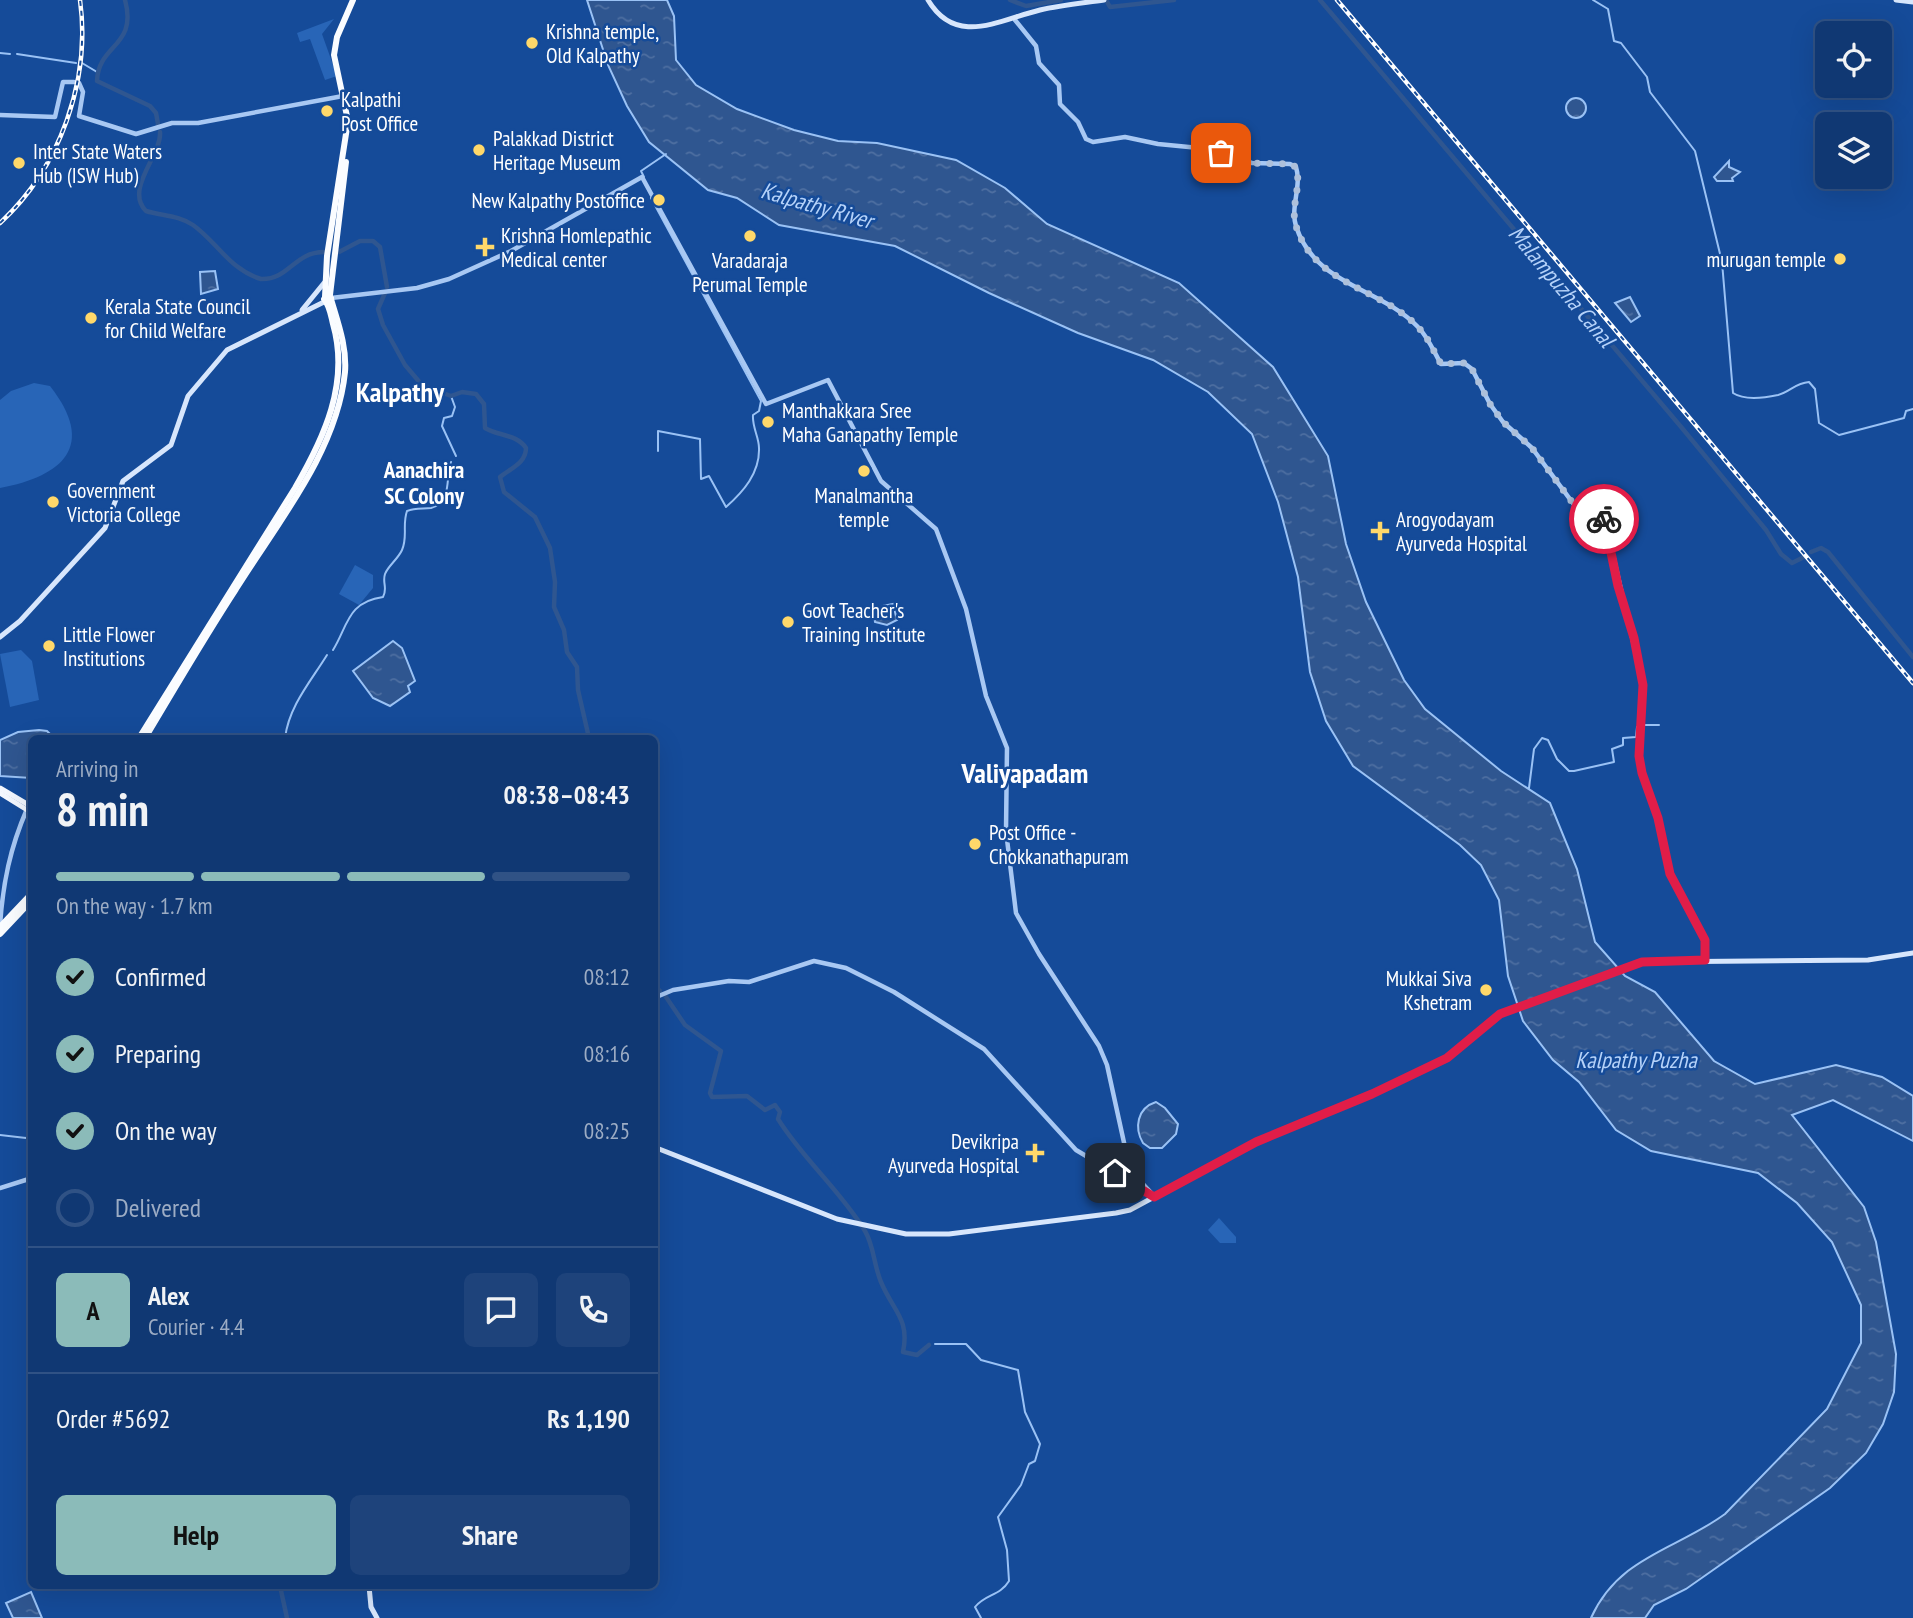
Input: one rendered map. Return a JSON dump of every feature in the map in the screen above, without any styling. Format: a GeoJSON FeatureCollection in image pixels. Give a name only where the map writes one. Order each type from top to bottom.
{"type":"FeatureCollection","features":[{"type":"Feature","properties":{"kind":"highway"},"geometry":{"type":"LineString","coordinates":[[141,735],[295,488],[316,447],[334,400],[340,370],[338,344],[324,284],[348,113],[334,59],[339,33],[353,0]]}},
{"type":"Feature","properties":{"kind":"highway"},"geometry":{"type":"LineString","coordinates":[[147,735],[299,491],[325,439],[345,371],[341,332],[328,299],[351,118],[337,59],[339,33]]}},
{"type":"Feature","properties":{"kind":"highway"},"geometry":{"type":"LineString","coordinates":[[0,929],[28,898]]}},
{"type":"Feature","properties":{"kind":"highway"},"geometry":{"type":"LineString","coordinates":[[0,929],[28,904]]}},
{"type":"Feature","properties":{"kind":"main road"},"geometry":{"type":"LineString","coordinates":[[928,0],[944,20],[959,27],[1015,20],[1038,11],[1104,0]]}},
{"type":"Feature","properties":{"kind":"main road"},"geometry":{"type":"LineString","coordinates":[[1896,0],[1913,2]]}},
{"type":"Feature","properties":{"kind":"main road"},"geometry":{"type":"LineString","coordinates":[[297,315],[324,284]]}},
{"type":"Feature","properties":{"kind":"main road"},"geometry":{"type":"LineString","coordinates":[[0,637],[11,629],[106,528],[123,481],[171,445],[188,396],[227,349],[328,299]]}},
{"type":"Feature","properties":{"kind":"main road"},"geometry":{"type":"LineString","coordinates":[[0,630],[11,629]]}},
{"type":"Feature","properties":{"kind":"main road"},"geometry":{"type":"LineString","coordinates":[[0,788],[28,808]]}},
{"type":"Feature","properties":{"kind":"main road"},"geometry":{"type":"LineString","coordinates":[[0,793],[28,808]]}},
{"type":"Feature","properties":{"kind":"main road"},"geometry":{"type":"LineString","coordinates":[[658,1149],[848,1222],[906,1234],[948,1234],[1116,1213],[1154,1197],[1256,1142],[1372,1094],[1447,1058],[1486,1022],[1508,1010],[1642,962],[1705,960],[1770,963],[1868,960],[1913,953]]}},
{"type":"Feature","properties":{"kind":"main road"},"geometry":{"type":"LineString","coordinates":[[369,1589],[371,1606],[377,1618]]}},
{"type":"Feature","properties":{"kind":"street"},"geometry":{"type":"LineString","coordinates":[[1015,20],[1035,42],[1038,63],[1059,85],[1060,104],[1077,122],[1086,139],[1093,142],[1125,136],[1158,144],[1199,148],[1242,161],[1290,164],[1296,167],[1296,225],[1316,261],[1337,279],[1364,292],[1419,328],[1441,364],[1465,363],[1472,369],[1490,404],[1503,422],[1532,448],[1581,514],[1605,520],[1643,685],[1639,756],[1642,773],[1658,818],[1670,874],[1705,940],[1705,960]]}},
{"type":"Feature","properties":{"kind":"street"},"geometry":{"type":"LineString","coordinates":[[0,115],[55,117],[59,88],[63,82],[76,83],[83,92],[79,116],[83,119],[136,134],[164,126],[198,123],[344,96]]}},
{"type":"Feature","properties":{"kind":"street"},"geometry":{"type":"LineString","coordinates":[[328,299],[417,288],[449,279],[511,251],[642,177],[766,404],[828,380],[881,481],[936,529],[966,609],[986,696],[1007,748],[1006,831],[1016,913],[1039,954],[1099,1046],[1107,1065],[1130,1170],[1154,1197]]}},
{"type":"Feature","properties":{"kind":"street"},"geometry":{"type":"LineString","coordinates":[[0,929],[3,880],[28,814]]}},
{"type":"Feature","properties":{"kind":"street"},"geometry":{"type":"LineString","coordinates":[[658,996],[673,990],[729,981],[749,982],[814,961],[846,968],[894,992],[984,1049],[1076,1150],[1154,1197]]}},
{"type":"Feature","properties":{"kind":"street"},"geometry":{"type":"LineString","coordinates":[[0,1188],[28,1179]]}},
{"type":"Feature","properties":{"kind":"shaded area"},"geometry":{"type":"Polygon","coordinates":[[[334,19],[322,34],[337,76],[325,80],[310,39],[300,42],[297,33],[334,19]]]}},
{"type":"Feature","properties":{"kind":"shaded area"},"geometry":{"type":"Polygon","coordinates":[[[34,383],[50,386],[64,407],[71,426],[71,441],[66,455],[56,466],[22,483],[0,488],[0,400],[11,391],[34,383]]]}},
{"type":"Feature","properties":{"kind":"shaded area"},"geometry":{"type":"Polygon","coordinates":[[[355,565],[373,575],[373,588],[359,605],[339,594],[355,565]]]}},
{"type":"Feature","properties":{"kind":"shaded area"},"geometry":{"type":"Polygon","coordinates":[[[21,650],[32,661],[39,700],[10,707],[0,654],[21,650]]]}},
{"type":"Feature","properties":{"kind":"shaded area"},"geometry":{"type":"Polygon","coordinates":[[[1219,1218],[1236,1237],[1236,1243],[1220,1243],[1208,1230],[1219,1218]]]}},
{"type":"Feature","properties":{"kind":"water","name":"Kalpathy Puzha"},"geometry":{"type":"Polygon","coordinates":[[[587,0],[667,0],[674,16],[676,60],[696,85],[737,109],[794,130],[838,141],[877,143],[956,160],[1005,188],[1047,224],[1179,283],[1273,367],[1328,456],[1346,544],[1366,602],[1404,680],[1425,709],[1501,771],[1550,803],[1577,869],[1595,942],[1625,976],[1655,992],[1714,1061],[1755,1084],[1836,1065],[1882,1077],[1913,1096],[1913,1141],[1833,1100],[1792,1115],[1864,1207],[1876,1242],[1896,1354],[1894,1392],[1883,1424],[1866,1453],[1830,1488],[1686,1589],[1654,1605],[1645,1618],[1591,1618],[1603,1597],[1633,1567],[1725,1514],[1827,1409],[1861,1343],[1861,1305],[1832,1242],[1797,1203],[1758,1173],[1651,1151],[1616,1130],[1579,1082],[1553,1060],[1523,1021],[1508,976],[1499,900],[1481,865],[1460,845],[1353,766],[1326,721],[1310,672],[1298,577],[1278,502],[1252,434],[1208,392],[1153,360],[1078,333],[895,246],[779,225],[737,198],[708,190],[649,142],[627,106],[608,65],[587,0]]]}},
{"type":"Feature","properties":{"kind":"water"},"geometry":{"type":"Polygon","coordinates":[[[1576,98],[1583,101],[1586,108],[1583,115],[1576,118],[1569,115],[1566,108],[1569,101],[1576,98]]]}},
{"type":"Feature","properties":{"kind":"water"},"geometry":{"type":"Polygon","coordinates":[[[1729,161],[1729,167],[1740,172],[1732,178],[1733,181],[1717,181],[1714,177],[1729,161]]]}},
{"type":"Feature","properties":{"kind":"water"},"geometry":{"type":"Polygon","coordinates":[[[215,271],[218,289],[201,294],[200,272],[215,271]]]}},
{"type":"Feature","properties":{"kind":"water"},"geometry":{"type":"Polygon","coordinates":[[[1630,297],[1640,316],[1631,322],[1615,303],[1630,297]]]}},
{"type":"Feature","properties":{"kind":"water"},"geometry":{"type":"Polygon","coordinates":[[[893,604],[897,620],[887,625],[875,622],[874,616],[883,606],[893,604]]]}},
{"type":"Feature","properties":{"kind":"water"},"geometry":{"type":"Polygon","coordinates":[[[393,641],[402,648],[415,681],[408,686],[410,692],[390,706],[373,698],[353,671],[393,641]]]}},
{"type":"Feature","properties":{"kind":"water"},"geometry":{"type":"Polygon","coordinates":[[[39,730],[47,731],[51,735],[28,735],[28,778],[0,776],[0,740],[18,732],[39,730]]]}},
{"type":"Feature","properties":{"kind":"water"},"geometry":{"type":"Polygon","coordinates":[[[1156,1102],[1165,1108],[1178,1124],[1176,1134],[1162,1148],[1150,1148],[1143,1143],[1138,1125],[1141,1114],[1156,1102]]]}},
{"type":"Feature","properties":{"kind":"water"},"geometry":{"type":"Polygon","coordinates":[[[31,1592],[42,1618],[13,1618],[6,1603],[31,1592]]]}},
{"type":"Feature","properties":{"kind":"waterway"},"geometry":{"type":"LineString","coordinates":[[125,0],[128,15],[126,27],[122,37],[104,59],[97,81],[150,106],[156,113],[158,124]]}},
{"type":"Feature","properties":{"kind":"waterway","name":"Malampuzha Canal"},"geometry":{"type":"LineString","coordinates":[[1010,0],[1026,6],[1061,0]]}},
{"type":"Feature","properties":{"kind":"waterway","name":"Malampuzha Canal"},"geometry":{"type":"LineString","coordinates":[[1106,0],[1110,7],[1174,0]]}},
{"type":"Feature","properties":{"kind":"waterway","name":"Malampuzha Canal"},"geometry":{"type":"LineString","coordinates":[[1320,0],[1682,428],[1766,530],[1781,554],[1792,563],[1804,557]]}},
{"type":"Feature","properties":{"kind":"waterway"},"geometry":{"type":"LineString","coordinates":[[1593,0],[1608,9],[1614,41],[1621,43],[1647,77],[1650,92],[1695,151],[1722,262],[1733,393],[1749,398],[1767,397],[1782,394],[1809,382],[1815,389],[1819,423],[1839,435],[1904,418],[1906,411],[1913,409]]}},
{"type":"Feature","properties":{"kind":"waterway"},"geometry":{"type":"LineString","coordinates":[[0,53],[10,54]]}},
{"type":"Feature","properties":{"kind":"waterway"},"geometry":{"type":"LineString","coordinates":[[17,54],[76,63]]}},
{"type":"Feature","properties":{"kind":"waterway"},"geometry":{"type":"LineString","coordinates":[[82,63],[97,72]]}},
{"type":"Feature","properties":{"kind":"waterway"},"geometry":{"type":"LineString","coordinates":[[160,132],[156,151],[141,182],[139,193],[140,202],[146,211],[176,217],[193,225],[232,262],[250,275],[261,279],[278,275],[305,256],[324,252]]}},
{"type":"Feature","properties":{"kind":"waterway"},"geometry":{"type":"LineString","coordinates":[[644,177],[641,171],[666,154]]}},
{"type":"Feature","properties":{"kind":"waterway"},"geometry":{"type":"LineString","coordinates":[[651,198],[761,401],[759,411],[753,415],[759,448],[757,466],[744,488],[726,507],[709,476],[701,479],[700,439],[658,431],[658,451]]}},
{"type":"Feature","properties":{"kind":"waterway"},"geometry":{"type":"LineString","coordinates":[[339,252],[360,241],[373,241],[380,247],[387,287]]}},
{"type":"Feature","properties":{"kind":"waterway"},"geometry":{"type":"LineString","coordinates":[[385,293],[378,309],[383,325],[405,365],[422,385],[451,396],[462,392],[476,394],[484,404],[485,428],[518,440],[526,448],[521,461],[500,477],[504,492],[535,517],[550,548],[555,582],[554,607],[564,630],[567,652],[577,667],[578,690],[588,735]]}},
{"type":"Feature","properties":{"kind":"waterway"},"geometry":{"type":"LineString","coordinates":[[451,396],[455,407],[452,416],[444,418],[442,426],[456,456]]}},
{"type":"Feature","properties":{"kind":"waterway"},"geometry":{"type":"LineString","coordinates":[[333,650],[355,610],[362,604],[383,597],[385,574],[404,545],[407,511],[431,508],[443,500],[451,462]]}},
{"type":"Feature","properties":{"kind":"waterway","name":"Malampuzha Canal"},"geometry":{"type":"LineString","coordinates":[[1811,552],[1821,548],[1828,552],[1913,657]]}},
{"type":"Feature","properties":{"kind":"waterway"},"geometry":{"type":"LineString","coordinates":[[286,735],[296,705],[327,655]]}},
{"type":"Feature","properties":{"kind":"waterway"},"geometry":{"type":"LineString","coordinates":[[1643,725],[1659,725]]}},
{"type":"Feature","properties":{"kind":"waterway"},"geometry":{"type":"LineString","coordinates":[[1529,788],[1534,749],[1542,738],[1548,740],[1557,759],[1569,771],[1574,771],[1614,762],[1612,749],[1623,745],[1623,738],[1636,737],[1637,727]]}},
{"type":"Feature","properties":{"kind":"waterway"},"geometry":{"type":"LineString","coordinates":[[666,997],[685,1025],[721,1051],[710,1093],[712,1097],[747,1096],[765,1110],[775,1105],[780,1112],[778,1119],[788,1134],[855,1216],[868,1237],[881,1282],[902,1323],[905,1341],[903,1352],[917,1355],[929,1345]]}},
{"type":"Feature","properties":{"kind":"waterway"},"geometry":{"type":"LineString","coordinates":[[0,1135],[28,1136]]}},
{"type":"Feature","properties":{"kind":"waterway"},"geometry":{"type":"LineString","coordinates":[[935,1344],[966,1344],[981,1360],[1018,1370],[1025,1412],[1040,1444],[1035,1461],[1029,1464],[1021,1485],[998,1517],[1007,1550],[1009,1581],[1001,1590],[975,1607],[981,1618]]}},
{"type":"Feature","properties":{"kind":"waterway"},"geometry":{"type":"LineString","coordinates":[[281,1589],[287,1618]]}},
{"type":"Feature","properties":{"kind":"railway"},"geometry":{"type":"LineString","coordinates":[[0,223],[21,201],[39,176],[67,121],[81,61],[80,0]]}},
{"type":"Feature","properties":{"kind":"railway"},"geometry":{"type":"LineString","coordinates":[[1337,0],[1913,683]]}},
{"type":"Feature","properties":{"kind":"way so far"},"geometry":{"type":"LineString","coordinates":[[1221,153],[1252,163],[1290,164],[1296,167],[1299,175],[1296,225],[1316,261],[1337,279],[1364,292],[1419,328],[1441,364],[1465,363],[1472,369],[1490,404],[1503,422],[1532,448],[1564,487],[1581,514],[1604,519]]}},
{"type":"Feature","properties":{"kind":"place","name":"Krishna temple, Old Kalpathy"},"geometry":{"type":"Point","coordinates":[532,43]}},
{"type":"Feature","properties":{"kind":"place","name":"Kalpathi Post Office"},"geometry":{"type":"Point","coordinates":[327,111]}},
{"type":"Feature","properties":{"kind":"place","name":"Palakkad District Heritage Museum"},"geometry":{"type":"Point","coordinates":[479,150]}},
{"type":"Feature","properties":{"kind":"place","name":"Inter State Waters Hub (ISW Hub)"},"geometry":{"type":"Point","coordinates":[19,163]}},
{"type":"Feature","properties":{"kind":"place","name":"New Kalpathy Postoffice"},"geometry":{"type":"Point","coordinates":[659,200]}},
{"type":"Feature","properties":{"kind":"place","name":"Varadaraja Perumal Temple"},"geometry":{"type":"Point","coordinates":[750,236]}},
{"type":"Feature","properties":{"kind":"place","name":"Krishna Homlepathic Medical center"},"geometry":{"type":"Point","coordinates":[485,247]}},
{"type":"Feature","properties":{"kind":"place","name":"murugan temple"},"geometry":{"type":"Point","coordinates":[1840,259]}},
{"type":"Feature","properties":{"kind":"place","name":"Kerala State Council for Child Welfare"},"geometry":{"type":"Point","coordinates":[91,318]}},
{"type":"Feature","properties":{"kind":"place","name":"Manthakkara Sree Maha Ganapathy Temple"},"geometry":{"type":"Point","coordinates":[768,422]}},
{"type":"Feature","properties":{"kind":"place","name":"Manalmantha temple"},"geometry":{"type":"Point","coordinates":[864,471]}},
{"type":"Feature","properties":{"kind":"place","name":"Government Victoria College"},"geometry":{"type":"Point","coordinates":[53,502]}},
{"type":"Feature","properties":{"kind":"place","name":"Arogyodayam Ayurveda Hospital"},"geometry":{"type":"Point","coordinates":[1380,531]}},
{"type":"Feature","properties":{"kind":"place","name":"Govt Teacher's Training Institute"},"geometry":{"type":"Point","coordinates":[788,622]}},
{"type":"Feature","properties":{"kind":"place","name":"Little Flower Institutions"},"geometry":{"type":"Point","coordinates":[49,646]}},
{"type":"Feature","properties":{"kind":"place","name":"Post Office - Chokkanathapuram"},"geometry":{"type":"Point","coordinates":[975,844]}},
{"type":"Feature","properties":{"kind":"place","name":"Mukkai Siva Kshetram"},"geometry":{"type":"Point","coordinates":[1486,990]}},
{"type":"Feature","properties":{"kind":"place","name":"Devikripa Ayurveda Hospital"},"geometry":{"type":"Point","coordinates":[1035,1153]}},
{"type":"Feature","properties":{"kind":"district","name":"Kalpathy"},"geometry":{"type":"Point","coordinates":[400,391]}},
{"type":"Feature","properties":{"kind":"district","name":"Aanachira SC Colony"},"geometry":{"type":"Point","coordinates":[424,482]}},
{"type":"Feature","properties":{"kind":"district","name":"Valiyapadam"},"geometry":{"type":"Point","coordinates":[1025,772]}},
{"type":"Feature","properties":{"kind":"route"},"geometry":{"type":"LineString","coordinates":[[1115,1173],[1154,1197],[1256,1142],[1372,1094],[1447,1058],[1486,1022],[1500,1014],[1642,962],[1705,960],[1705,940],[1698,922],[1670,874],[1658,818],[1642,773],[1639,756],[1643,685],[1604,519]]}},
{"type":"Feature","properties":{"kind":"water label","name":"Kalpathy River"},"geometry":{"type":"Point","coordinates":[817,205]}}]}
